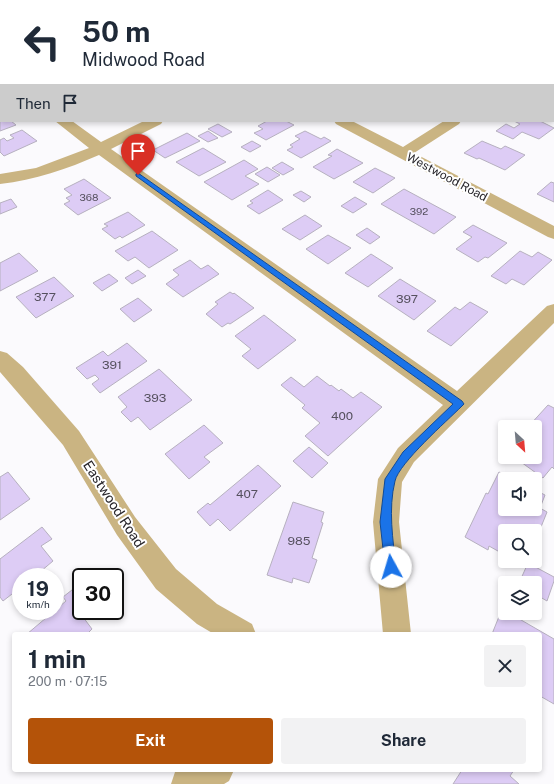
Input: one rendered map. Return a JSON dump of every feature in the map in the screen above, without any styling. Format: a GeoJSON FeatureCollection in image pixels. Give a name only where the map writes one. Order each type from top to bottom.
{"type":"FeatureCollection","features":[{"type":"Feature","properties":{"kind":"street"},"geometry":{"type":"LineString","coordinates":[[63,122],[459,404]]}},
{"type":"Feature","properties":{"kind":"street"},"geometry":{"type":"LineString","coordinates":[[0,179],[30,175],[56,168],[154,122]]}},
{"type":"Feature","properties":{"kind":"street","name":"Westwood Road"},"geometry":{"type":"LineString","coordinates":[[343,122],[554,234]]}},
{"type":"Feature","properties":{"kind":"street"},"geometry":{"type":"LineString","coordinates":[[403,154],[452,122]]}},
{"type":"Feature","properties":{"kind":"street"},"geometry":{"type":"LineString","coordinates":[[397,632],[386,522],[390,479],[406,455],[554,311]]}},
{"type":"Feature","properties":{"kind":"street","name":"Eastwood Road"},"geometry":{"type":"LineString","coordinates":[[0,359],[15,373],[71,438],[126,526],[166,579],[207,614],[238,632]]}},
{"type":"Feature","properties":{"kind":"street"},"geometry":{"type":"LineString","coordinates":[[187,784],[214,772]]}},
{"type":"Feature","properties":{"kind":"building"},"geometry":{"type":"Polygon","coordinates":[[[0,122],[12,122],[16,125],[0,131],[0,122]]]}},
{"type":"Feature","properties":{"kind":"building"},"geometry":{"type":"Polygon","coordinates":[[[265,122],[288,122],[294,125],[266,140],[254,133],[263,129],[258,126],[265,122]]]}},
{"type":"Feature","properties":{"kind":"building"},"geometry":{"type":"Polygon","coordinates":[[[516,122],[542,122],[554,128],[539,139],[522,132],[513,139],[496,131],[506,124],[514,128],[520,124],[516,122]]]}},
{"type":"Feature","properties":{"kind":"building"},"geometry":{"type":"Polygon","coordinates":[[[218,124],[232,132],[222,137],[208,129],[218,124]]]}},
{"type":"Feature","properties":{"kind":"building"},"geometry":{"type":"Polygon","coordinates":[[[22,130],[37,141],[4,156],[0,152],[0,140],[4,138],[7,141],[14,138],[10,135],[22,130]]]}},
{"type":"Feature","properties":{"kind":"building"},"geometry":{"type":"Polygon","coordinates":[[[208,131],[218,138],[208,142],[198,136],[208,131]]]}},
{"type":"Feature","properties":{"kind":"building"},"geometry":{"type":"Polygon","coordinates":[[[305,131],[321,139],[324,137],[331,141],[301,158],[287,150],[293,147],[290,145],[300,139],[295,136],[305,131]]]}},
{"type":"Feature","properties":{"kind":"building"},"geometry":{"type":"Polygon","coordinates":[[[187,133],[200,141],[165,158],[153,150],[187,133]]]}},
{"type":"Feature","properties":{"kind":"building"},"geometry":{"type":"Polygon","coordinates":[[[252,141],[261,146],[250,152],[241,147],[252,141]]]}},
{"type":"Feature","properties":{"kind":"building"},"geometry":{"type":"Polygon","coordinates":[[[482,141],[501,149],[505,146],[525,155],[505,170],[464,153],[482,141]]]}},
{"type":"Feature","properties":{"kind":"building"},"geometry":{"type":"Polygon","coordinates":[[[203,148],[226,162],[199,176],[176,162],[203,148]]]}},
{"type":"Feature","properties":{"kind":"building"},"geometry":{"type":"Polygon","coordinates":[[[337,149],[363,163],[334,179],[313,167],[332,156],[328,155],[337,149]]]}},
{"type":"Feature","properties":{"kind":"building"},"geometry":{"type":"Polygon","coordinates":[[[244,160],[258,169],[245,176],[259,184],[232,200],[204,182],[244,160]]]}},
{"type":"Feature","properties":{"kind":"building"},"geometry":{"type":"Polygon","coordinates":[[[282,162],[294,169],[283,175],[272,168],[282,162]]]}},
{"type":"Feature","properties":{"kind":"building"},"geometry":{"type":"Polygon","coordinates":[[[267,167],[280,175],[268,182],[255,174],[267,167]]]}},
{"type":"Feature","properties":{"kind":"building"},"geometry":{"type":"Polygon","coordinates":[[[375,168],[395,178],[373,193],[353,182],[375,168]]]}},
{"type":"Feature","properties":{"kind":"building"},"geometry":{"type":"Polygon","coordinates":[[[84,179],[111,198],[78,215],[64,204],[70,201],[66,198],[72,195],[64,189],[84,179]]]}},
{"type":"Feature","properties":{"kind":"building"},"geometry":{"type":"Polygon","coordinates":[[[551,182],[554,183],[554,202],[537,194],[551,182]]]}},
{"type":"Feature","properties":{"kind":"building"},"geometry":{"type":"Polygon","coordinates":[[[404,189],[456,217],[434,234],[381,204],[404,189]]]}},
{"type":"Feature","properties":{"kind":"building"},"geometry":{"type":"Polygon","coordinates":[[[268,190],[283,200],[259,214],[247,206],[253,203],[250,201],[268,190]]]}},
{"type":"Feature","properties":{"kind":"building"},"geometry":{"type":"Polygon","coordinates":[[[301,191],[311,197],[304,202],[293,195],[301,191]]]}},
{"type":"Feature","properties":{"kind":"building"},"geometry":{"type":"Polygon","coordinates":[[[355,197],[367,204],[353,213],[341,206],[355,197]]]}},
{"type":"Feature","properties":{"kind":"building"},"geometry":{"type":"Polygon","coordinates":[[[11,199],[17,207],[0,214],[0,203],[11,199]]]}},
{"type":"Feature","properties":{"kind":"building"},"geometry":{"type":"Polygon","coordinates":[[[128,212],[145,225],[122,238],[120,236],[115,239],[102,229],[108,226],[104,224],[128,212]]]}},
{"type":"Feature","properties":{"kind":"building"},"geometry":{"type":"Polygon","coordinates":[[[305,215],[322,226],[300,240],[282,229],[305,215]]]}},
{"type":"Feature","properties":{"kind":"building"},"geometry":{"type":"Polygon","coordinates":[[[473,225],[507,243],[488,258],[485,257],[478,262],[456,249],[472,237],[463,232],[473,225]]]}},
{"type":"Feature","properties":{"kind":"building"},"geometry":{"type":"Polygon","coordinates":[[[367,228],[380,237],[370,244],[356,235],[367,228]]]}},
{"type":"Feature","properties":{"kind":"building"},"geometry":{"type":"Polygon","coordinates":[[[152,231],[178,250],[149,268],[135,257],[128,261],[115,251],[152,231]]]}},
{"type":"Feature","properties":{"kind":"building"},"geometry":{"type":"Polygon","coordinates":[[[328,235],[351,248],[328,264],[306,249],[328,235]]]}},
{"type":"Feature","properties":{"kind":"building"},"geometry":{"type":"Polygon","coordinates":[[[520,251],[532,257],[538,252],[552,260],[524,285],[512,279],[506,284],[491,276],[520,251]]]}},
{"type":"Feature","properties":{"kind":"building"},"geometry":{"type":"Polygon","coordinates":[[[19,253],[38,271],[0,291],[0,263],[19,253]]]}},
{"type":"Feature","properties":{"kind":"building"},"geometry":{"type":"Polygon","coordinates":[[[371,254],[393,268],[368,287],[345,273],[371,254]]]}},
{"type":"Feature","properties":{"kind":"building"},"geometry":{"type":"Polygon","coordinates":[[[190,260],[201,269],[208,265],[219,274],[183,297],[166,284],[179,275],[173,270],[190,260]]]}},
{"type":"Feature","properties":{"kind":"building"},"geometry":{"type":"Polygon","coordinates":[[[138,270],[146,276],[132,284],[125,278],[138,270]]]}},
{"type":"Feature","properties":{"kind":"building"},"geometry":{"type":"Polygon","coordinates":[[[109,274],[118,281],[102,291],[93,283],[109,274]]]}},
{"type":"Feature","properties":{"kind":"building"},"geometry":{"type":"Polygon","coordinates":[[[54,277],[74,296],[36,318],[16,297],[54,277]]]}},
{"type":"Feature","properties":{"kind":"building"},"geometry":{"type":"Polygon","coordinates":[[[400,279],[436,301],[414,320],[378,296],[400,279]]]}},
{"type":"Feature","properties":{"kind":"building"},"geometry":{"type":"Polygon","coordinates":[[[230,292],[233,294],[234,293],[254,308],[230,324],[228,323],[222,327],[206,314],[218,304],[215,302],[230,292]]]}},
{"type":"Feature","properties":{"kind":"building"},"geometry":{"type":"Polygon","coordinates":[[[138,298],[152,310],[134,322],[120,309],[138,298]]]}},
{"type":"Feature","properties":{"kind":"building"},"geometry":{"type":"Polygon","coordinates":[[[470,302],[488,312],[451,346],[427,331],[455,307],[460,310],[470,302]]]}},
{"type":"Feature","properties":{"kind":"building"},"geometry":{"type":"Polygon","coordinates":[[[264,315],[296,340],[258,369],[242,356],[251,349],[235,336],[264,315]]]}},
{"type":"Feature","properties":{"kind":"building"},"geometry":{"type":"Polygon","coordinates":[[[127,343],[147,361],[100,393],[92,384],[99,379],[95,375],[87,379],[76,368],[103,351],[108,356],[127,343]]]}},
{"type":"Feature","properties":{"kind":"building"},"geometry":{"type":"Polygon","coordinates":[[[159,369],[192,400],[150,430],[138,417],[131,422],[121,412],[127,407],[118,397],[159,369]]]}},
{"type":"Feature","properties":{"kind":"building"},"geometry":{"type":"Polygon","coordinates":[[[317,376],[330,386],[331,385],[339,391],[341,389],[353,398],[361,392],[382,407],[328,456],[305,436],[320,423],[302,408],[305,405],[281,385],[291,377],[304,387],[317,376]]]}},
{"type":"Feature","properties":{"kind":"building"},"geometry":{"type":"Polygon","coordinates":[[[548,405],[554,408],[554,469],[552,467],[543,478],[542,472],[535,472],[524,464],[542,464],[542,420],[534,420],[548,405]]]}},
{"type":"Feature","properties":{"kind":"building"},"geometry":{"type":"Polygon","coordinates":[[[204,425],[223,443],[204,457],[210,462],[189,479],[165,454],[204,425]]]}},
{"type":"Feature","properties":{"kind":"building"},"geometry":{"type":"Polygon","coordinates":[[[309,447],[328,463],[312,478],[293,461],[309,447]]]}},
{"type":"Feature","properties":{"kind":"building"},"geometry":{"type":"Polygon","coordinates":[[[258,465],[281,486],[230,531],[218,519],[210,526],[197,512],[208,503],[210,505],[258,465]]]}},
{"type":"Feature","properties":{"kind":"building"},"geometry":{"type":"Polygon","coordinates":[[[8,472],[30,499],[0,520],[0,477],[8,472]]]}},
{"type":"Feature","properties":{"kind":"building"},"geometry":{"type":"Polygon","coordinates":[[[498,474],[498,516],[542,516],[542,509],[547,512],[542,524],[498,524],[498,551],[489,546],[488,550],[465,537],[486,493],[488,494],[498,474]]]}},
{"type":"Feature","properties":{"kind":"building"},"geometry":{"type":"Polygon","coordinates":[[[542,494],[545,495],[542,503],[542,494]]]}},
{"type":"Feature","properties":{"kind":"building"},"geometry":{"type":"Polygon","coordinates":[[[293,502],[324,512],[321,522],[323,523],[312,558],[317,560],[309,583],[293,578],[292,583],[267,575],[293,502]]]}},
{"type":"Feature","properties":{"kind":"building"},"geometry":{"type":"Polygon","coordinates":[[[42,527],[52,539],[41,546],[53,561],[45,568],[12,568],[12,594],[3,601],[0,597],[0,559],[42,527]]]}},
{"type":"Feature","properties":{"kind":"building"},"geometry":{"type":"Polygon","coordinates":[[[526,568],[537,568],[554,577],[547,601],[542,598],[542,576],[522,576],[526,568]]]}},
{"type":"Feature","properties":{"kind":"building"},"geometry":{"type":"Polygon","coordinates":[[[72,590],[72,620],[85,620],[92,629],[89,632],[29,632],[44,620],[64,620],[64,603],[66,601],[64,596],[72,590]]]}},
{"type":"Feature","properties":{"kind":"building"},"geometry":{"type":"Polygon","coordinates":[[[498,619],[521,620],[542,632],[493,632],[498,619]]]}},
{"type":"Feature","properties":{"kind":"building"},"geometry":{"type":"Polygon","coordinates":[[[542,632],[554,639],[554,704],[542,697],[542,632]]]}},
{"type":"Feature","properties":{"kind":"building"},"geometry":{"type":"Polygon","coordinates":[[[461,772],[513,772],[510,776],[519,784],[453,784],[461,772]]]}},
{"type":"Feature","properties":{"kind":"route"},"geometry":{"type":"LineString","coordinates":[[138,175],[459,404],[406,455],[390,479],[386,522],[391,567]]}}]}
